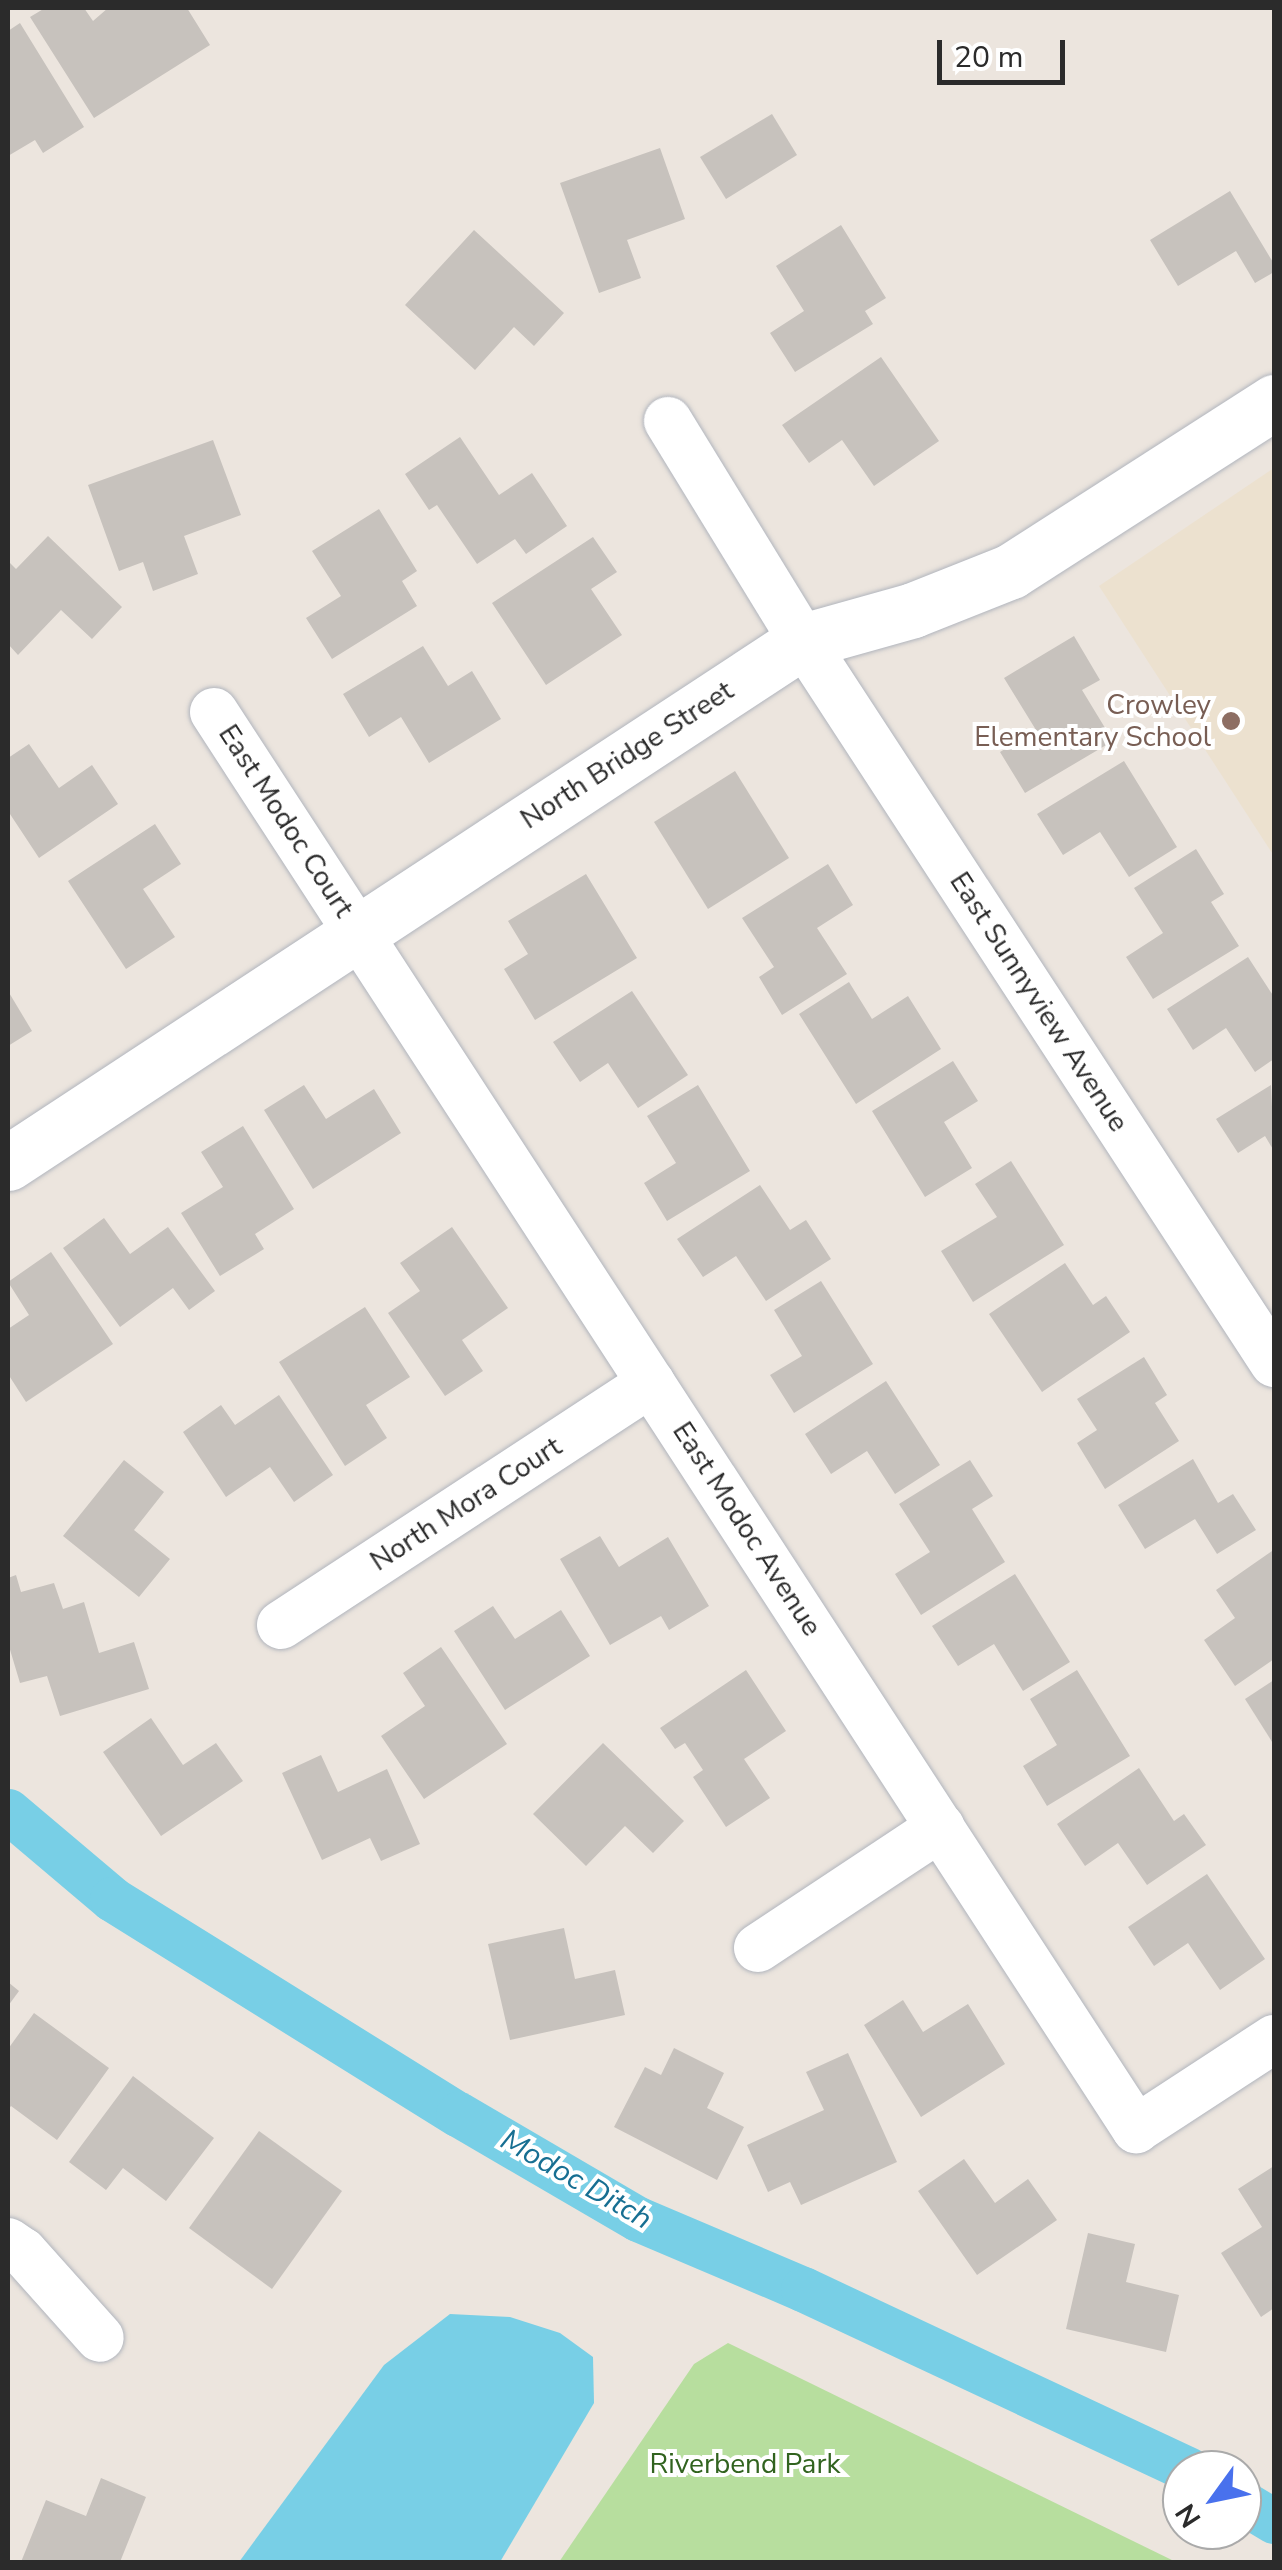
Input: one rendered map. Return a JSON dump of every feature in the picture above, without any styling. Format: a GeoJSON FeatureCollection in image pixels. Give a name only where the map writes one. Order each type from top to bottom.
{"type":"FeatureCollection","features":[{"type":"Feature","properties":{"kind":"street","name":"North Bridge Street"},"geometry":{"type":"LineString","coordinates":[[8,1163],[804,641],[913,610],[1011,571],[1274,402]]}},
{"type":"Feature","properties":{"kind":"street","name":"East Sunnyview Avenue"},"geometry":{"type":"LineString","coordinates":[[668,421],[804,641],[1274,1363]]}},
{"type":"Feature","properties":{"kind":"street","name":"East Modoc Court"},"geometry":{"type":"LineString","coordinates":[[214,712],[358,930]]}},
{"type":"Feature","properties":{"kind":"street","name":"East Modoc Avenue"},"geometry":{"type":"LineString","coordinates":[[358,930],[1136,2129],[1274,2039]]}},
{"type":"Feature","properties":{"kind":"street","name":"North Mora Court"},"geometry":{"type":"LineString","coordinates":[[281,1625],[651,1383]]}},
{"type":"Feature","properties":{"kind":"street"},"geometry":{"type":"LineString","coordinates":[[758,1948],[942,1827]]}},
{"type":"Feature","properties":{"kind":"street"},"geometry":{"type":"LineString","coordinates":[[8,2242],[23,2252],[100,2338]]}},
{"type":"Feature","properties":{"kind":"shaded area","name":"Crowley Elementary School"},"geometry":{"type":"Polygon","coordinates":[[[1274,468],[1274,856],[1099,586],[1274,468]]]}},
{"type":"Feature","properties":{"kind":"green space","name":"Riverbend Park"},"geometry":{"type":"Polygon","coordinates":[[[728,2343],[1176,2562],[559,2562],[694,2364],[728,2343]]]}},
{"type":"Feature","properties":{"kind":"water"},"geometry":{"type":"Polygon","coordinates":[[[450,2314],[510,2317],[560,2333],[593,2357],[594,2403],[500,2562],[239,2562],[384,2365],[450,2314]]]}},
{"type":"Feature","properties":{"kind":"building"},"geometry":{"type":"Polygon","coordinates":[[[45,8],[84,8],[93,21],[108,8],[187,8],[210,45],[94,118],[30,17],[45,8]]]}},
{"type":"Feature","properties":{"kind":"building"},"geometry":{"type":"Polygon","coordinates":[[[20,23],[84,127],[43,153],[35,140],[8,156],[8,31],[20,23]]]}},
{"type":"Feature","properties":{"kind":"building"},"geometry":{"type":"Polygon","coordinates":[[[772,114],[797,155],[726,199],[700,157],[772,114]]]}},
{"type":"Feature","properties":{"kind":"building"},"geometry":{"type":"Polygon","coordinates":[[[660,148],[685,219],[627,240],[641,278],[599,293],[560,183],[660,148]]]}},
{"type":"Feature","properties":{"kind":"building"},"geometry":{"type":"Polygon","coordinates":[[[1230,191],[1274,264],[1274,272],[1255,283],[1236,251],[1178,286],[1150,240],[1230,191]]]}},
{"type":"Feature","properties":{"kind":"building"},"geometry":{"type":"Polygon","coordinates":[[[841,225],[886,298],[865,311],[873,324],[795,372],[770,333],[804,311],[776,266],[841,225]]]}},
{"type":"Feature","properties":{"kind":"building"},"geometry":{"type":"Polygon","coordinates":[[[474,230],[564,313],[534,346],[514,327],[475,370],[405,305],[474,230]]]}},
{"type":"Feature","properties":{"kind":"building"},"geometry":{"type":"Polygon","coordinates":[[[881,357],[939,441],[874,486],[842,440],[809,463],[782,425],[881,357]]]}},
{"type":"Feature","properties":{"kind":"building"},"geometry":{"type":"Polygon","coordinates":[[[460,437],[499,495],[532,473],[567,526],[526,554],[515,539],[477,564],[437,505],[429,510],[405,474],[460,437]]]}},
{"type":"Feature","properties":{"kind":"building"},"geometry":{"type":"Polygon","coordinates":[[[213,440],[241,515],[184,536],[198,574],[153,591],[143,562],[119,571],[88,485],[213,440]]]}},
{"type":"Feature","properties":{"kind":"building"},"geometry":{"type":"Polygon","coordinates":[[[379,509],[417,571],[402,581],[417,606],[332,659],[306,618],[341,596],[312,551],[379,509]]]}},
{"type":"Feature","properties":{"kind":"building"},"geometry":{"type":"Polygon","coordinates":[[[48,536],[122,607],[92,639],[61,610],[18,655],[8,644],[8,561],[16,569],[48,536]]]}},
{"type":"Feature","properties":{"kind":"building"},"geometry":{"type":"Polygon","coordinates":[[[593,537],[617,572],[591,589],[622,635],[546,685],[492,603],[593,537]]]}},
{"type":"Feature","properties":{"kind":"building"},"geometry":{"type":"Polygon","coordinates":[[[1074,636],[1100,680],[1082,690],[1113,741],[1025,793],[1000,752],[1036,730],[1004,678],[1074,636]]]}},
{"type":"Feature","properties":{"kind":"building"},"geometry":{"type":"Polygon","coordinates":[[[423,646],[448,686],[472,671],[501,719],[429,763],[401,717],[369,737],[343,694],[423,646]]]}},
{"type":"Feature","properties":{"kind":"building"},"geometry":{"type":"Polygon","coordinates":[[[29,744],[59,788],[92,765],[118,804],[39,858],[8,811],[8,758],[29,744]]]}},
{"type":"Feature","properties":{"kind":"building"},"geometry":{"type":"Polygon","coordinates":[[[1124,761],[1177,847],[1129,877],[1100,832],[1063,855],[1037,814],[1124,761]]]}},
{"type":"Feature","properties":{"kind":"building"},"geometry":{"type":"Polygon","coordinates":[[[735,771],[789,858],[708,909],[654,822],[735,771]]]}},
{"type":"Feature","properties":{"kind":"building"},"geometry":{"type":"Polygon","coordinates":[[[155,824],[181,864],[143,889],[175,937],[126,969],[68,881],[155,824]]]}},
{"type":"Feature","properties":{"kind":"building"},"geometry":{"type":"Polygon","coordinates":[[[1196,849],[1224,894],[1211,902],[1239,946],[1153,999],[1126,957],[1163,933],[1134,888],[1196,849]]]}},
{"type":"Feature","properties":{"kind":"building"},"geometry":{"type":"Polygon","coordinates":[[[828,864],[853,905],[817,928],[847,974],[782,1015],[759,977],[774,967],[742,918],[828,864]]]}},
{"type":"Feature","properties":{"kind":"building"},"geometry":{"type":"Polygon","coordinates":[[[586,874],[637,958],[535,1020],[504,969],[528,954],[508,921],[586,874]]]}},
{"type":"Feature","properties":{"kind":"building"},"geometry":{"type":"Polygon","coordinates":[[[1248,957],[1274,997],[1274,1059],[1255,1072],[1226,1028],[1193,1050],[1167,1009],[1248,957]]]}},
{"type":"Feature","properties":{"kind":"building"},"geometry":{"type":"Polygon","coordinates":[[[849,982],[872,1019],[908,996],[941,1049],[856,1104],[799,1014],[849,982]]]}},
{"type":"Feature","properties":{"kind":"building"},"geometry":{"type":"Polygon","coordinates":[[[8,991],[32,1031],[8,1046],[8,991]]]}},
{"type":"Feature","properties":{"kind":"building"},"geometry":{"type":"Polygon","coordinates":[[[632,991],[688,1075],[638,1108],[608,1063],[580,1082],[553,1042],[632,991]]]}},
{"type":"Feature","properties":{"kind":"building"},"geometry":{"type":"Polygon","coordinates":[[[953,1061],[978,1101],[944,1122],[972,1168],[925,1197],[872,1111],[953,1061]]]}},
{"type":"Feature","properties":{"kind":"building"},"geometry":{"type":"Polygon","coordinates":[[[304,1085],[326,1119],[374,1089],[401,1133],[313,1189],[264,1110],[304,1085]]]}},
{"type":"Feature","properties":{"kind":"building"},"geometry":{"type":"Polygon","coordinates":[[[698,1085],[750,1171],[667,1221],[644,1183],[676,1163],[647,1116],[698,1085]]]}},
{"type":"Feature","properties":{"kind":"building"},"geometry":{"type":"Polygon","coordinates":[[[1271,1085],[1274,1151],[1265,1136],[1238,1153],[1216,1119],[1271,1085]]]}},
{"type":"Feature","properties":{"kind":"building"},"geometry":{"type":"Polygon","coordinates":[[[243,1126],[294,1209],[255,1234],[264,1249],[220,1276],[181,1213],[223,1187],[201,1152],[243,1126]]]}},
{"type":"Feature","properties":{"kind":"building"},"geometry":{"type":"Polygon","coordinates":[[[1011,1161],[1064,1245],[973,1302],[941,1251],[997,1217],[975,1184],[1011,1161]]]}},
{"type":"Feature","properties":{"kind":"building"},"geometry":{"type":"Polygon","coordinates":[[[760,1185],[790,1230],[806,1220],[831,1259],[766,1301],[736,1256],[703,1277],[677,1239],[760,1185]]]}},
{"type":"Feature","properties":{"kind":"building"},"geometry":{"type":"Polygon","coordinates":[[[104,1218],[130,1254],[168,1227],[215,1291],[189,1310],[173,1288],[120,1327],[63,1248],[104,1218]]]}},
{"type":"Feature","properties":{"kind":"building"},"geometry":{"type":"Polygon","coordinates":[[[452,1227],[508,1308],[462,1340],[483,1371],[445,1396],[388,1313],[420,1291],[400,1263],[452,1227]]]}},
{"type":"Feature","properties":{"kind":"building"},"geometry":{"type":"Polygon","coordinates":[[[51,1252],[113,1344],[26,1402],[8,1374],[8,1329],[29,1315],[8,1282],[51,1252]]]}},
{"type":"Feature","properties":{"kind":"building"},"geometry":{"type":"Polygon","coordinates":[[[1065,1263],[1093,1305],[1106,1296],[1130,1332],[1042,1392],[989,1314],[1065,1263]]]}},
{"type":"Feature","properties":{"kind":"building"},"geometry":{"type":"Polygon","coordinates":[[[821,1281],[873,1364],[794,1413],[770,1375],[802,1356],[774,1310],[821,1281]]]}},
{"type":"Feature","properties":{"kind":"building"},"geometry":{"type":"Polygon","coordinates":[[[365,1307],[410,1377],[366,1405],[387,1438],[345,1466],[279,1362],[365,1307]]]}},
{"type":"Feature","properties":{"kind":"building"},"geometry":{"type":"Polygon","coordinates":[[[1144,1357],[1167,1395],[1155,1403],[1179,1441],[1105,1489],[1077,1443],[1097,1430],[1077,1399],[1144,1357]]]}},
{"type":"Feature","properties":{"kind":"building"},"geometry":{"type":"Polygon","coordinates":[[[886,1381],[940,1465],[895,1494],[867,1451],[831,1474],[805,1434],[886,1381]]]}},
{"type":"Feature","properties":{"kind":"building"},"geometry":{"type":"Polygon","coordinates":[[[279,1395],[333,1475],[294,1502],[270,1467],[226,1497],[183,1432],[221,1405],[235,1425],[279,1395]]]}},
{"type":"Feature","properties":{"kind":"building"},"geometry":{"type":"Polygon","coordinates":[[[1193,1459],[1218,1503],[1233,1494],[1256,1530],[1217,1554],[1195,1519],[1145,1549],[1118,1505],[1193,1459]]]}},
{"type":"Feature","properties":{"kind":"building"},"geometry":{"type":"Polygon","coordinates":[[[124,1460],[164,1492],[134,1530],[170,1559],[139,1597],[63,1536],[124,1460]]]}},
{"type":"Feature","properties":{"kind":"building"},"geometry":{"type":"Polygon","coordinates":[[[970,1460],[993,1496],[972,1509],[1005,1562],[921,1615],[895,1574],[930,1552],[899,1504],[970,1460]]]}},
{"type":"Feature","properties":{"kind":"building"},"geometry":{"type":"Polygon","coordinates":[[[600,1536],[619,1567],[668,1537],[709,1606],[669,1630],[661,1616],[610,1645],[560,1559],[600,1536]]]}},
{"type":"Feature","properties":{"kind":"building"},"geometry":{"type":"Polygon","coordinates":[[[1272,1551],[1274,1659],[1235,1686],[1204,1640],[1235,1618],[1216,1590],[1272,1551]]]}},
{"type":"Feature","properties":{"kind":"building"},"geometry":{"type":"Polygon","coordinates":[[[1015,1574],[1070,1662],[1023,1691],[994,1644],[958,1666],[932,1626],[1015,1574]]]}},
{"type":"Feature","properties":{"kind":"building"},"geometry":{"type":"Polygon","coordinates":[[[16,1575],[21,1592],[54,1583],[63,1609],[84,1602],[99,1653],[134,1642],[149,1689],[60,1716],[47,1676],[20,1683],[8,1643],[8,1578],[16,1575]]]}},
{"type":"Feature","properties":{"kind":"building"},"geometry":{"type":"Polygon","coordinates":[[[493,1606],[515,1639],[561,1610],[590,1656],[505,1710],[454,1631],[493,1606]]]}},
{"type":"Feature","properties":{"kind":"building"},"geometry":{"type":"Polygon","coordinates":[[[441,1647],[507,1744],[424,1799],[381,1736],[425,1706],[403,1673],[441,1647]]]}},
{"type":"Feature","properties":{"kind":"building"},"geometry":{"type":"Polygon","coordinates":[[[746,1670],[786,1731],[744,1759],[770,1798],[726,1827],[693,1777],[703,1770],[685,1743],[675,1749],[660,1728],[746,1670]]]}},
{"type":"Feature","properties":{"kind":"building"},"geometry":{"type":"Polygon","coordinates":[[[1077,1670],[1130,1756],[1047,1806],[1023,1766],[1057,1745],[1030,1699],[1077,1670]]]}},
{"type":"Feature","properties":{"kind":"building"},"geometry":{"type":"Polygon","coordinates":[[[1274,1680],[1274,1745],[1245,1699],[1274,1680]]]}},
{"type":"Feature","properties":{"kind":"building"},"geometry":{"type":"Polygon","coordinates":[[[151,1718],[183,1765],[216,1743],[243,1781],[161,1836],[103,1752],[151,1718]]]}},
{"type":"Feature","properties":{"kind":"building"},"geometry":{"type":"Polygon","coordinates":[[[603,1743],[684,1821],[653,1853],[625,1826],[586,1866],[533,1814],[603,1743]]]}},
{"type":"Feature","properties":{"kind":"building"},"geometry":{"type":"Polygon","coordinates":[[[321,1755],[338,1792],[387,1769],[420,1844],[381,1861],[370,1838],[322,1860],[282,1773],[321,1755]]]}},
{"type":"Feature","properties":{"kind":"building"},"geometry":{"type":"Polygon","coordinates":[[[1139,1768],[1174,1821],[1184,1814],[1206,1845],[1147,1885],[1118,1843],[1085,1866],[1057,1824],[1139,1768]]]}},
{"type":"Feature","properties":{"kind":"building"},"geometry":{"type":"Polygon","coordinates":[[[1207,1874],[1265,1959],[1220,1990],[1188,1943],[1154,1966],[1128,1927],[1207,1874]]]}},
{"type":"Feature","properties":{"kind":"building"},"geometry":{"type":"Polygon","coordinates":[[[564,1928],[575,1979],[615,1970],[625,2015],[510,2040],[488,1944],[564,1928]]]}},
{"type":"Feature","properties":{"kind":"building"},"geometry":{"type":"Polygon","coordinates":[[[8,1982],[19,1991],[8,2006],[8,1982]]]}},
{"type":"Feature","properties":{"kind":"building"},"geometry":{"type":"Polygon","coordinates":[[[903,2000],[923,2032],[968,2004],[1005,2064],[921,2117],[864,2025],[903,2000]]]}},
{"type":"Feature","properties":{"kind":"building"},"geometry":{"type":"Polygon","coordinates":[[[34,2013],[109,2068],[57,2140],[11,2106],[8,2110],[8,2049],[34,2013]]]}},
{"type":"Feature","properties":{"kind":"building"},"geometry":{"type":"Polygon","coordinates":[[[674,2048],[724,2073],[707,2108],[744,2127],[717,2180],[614,2127],[645,2067],[661,2075],[674,2048]]]}},
{"type":"Feature","properties":{"kind":"building"},"geometry":{"type":"Polygon","coordinates":[[[848,2053],[897,2162],[801,2205],[790,2182],[768,2192],[747,2145],[824,2110],[806,2072],[848,2053]]]}},
{"type":"Feature","properties":{"kind":"building"},"geometry":{"type":"Polygon","coordinates":[[[133,2076],[214,2138],[166,2201],[123,2168],[106,2190],[69,2162],[133,2076]]]}},
{"type":"Feature","properties":{"kind":"building"},"geometry":{"type":"Polygon","coordinates":[[[259,2131],[342,2191],[272,2289],[189,2228],[259,2131]]]}},
{"type":"Feature","properties":{"kind":"building"},"geometry":{"type":"Polygon","coordinates":[[[964,2159],[995,2203],[1028,2179],[1057,2220],[977,2275],[918,2191],[964,2159]]]}},
{"type":"Feature","properties":{"kind":"building"},"geometry":{"type":"Polygon","coordinates":[[[1274,2166],[1274,2308],[1261,2317],[1221,2253],[1262,2227],[1238,2189],[1274,2166]]]}},
{"type":"Feature","properties":{"kind":"building"},"geometry":{"type":"Polygon","coordinates":[[[1088,2233],[1135,2244],[1126,2282],[1179,2295],[1166,2352],[1066,2329],[1088,2233]]]}},
{"type":"Feature","properties":{"kind":"building"},"geometry":{"type":"Polygon","coordinates":[[[101,2478],[146,2497],[120,2562],[21,2562],[46,2500],[86,2516],[101,2478]]]}},
{"type":"Feature","properties":{"kind":"waterway","name":"Modoc Ditch"},"geometry":{"type":"LineString","coordinates":[[8,1811],[112,1899],[458,2114],[638,2219],[803,2289],[1162,2457]]}},
{"type":"Feature","properties":{"kind":"waterway","name":"Modoc Ditch"},"geometry":{"type":"LineString","coordinates":[[1262,2514],[1274,2521]]}},
{"type":"Feature","properties":{"kind":"place","name":"Crowley Elementary School"},"geometry":{"type":"Point","coordinates":[1231,721]}}]}
